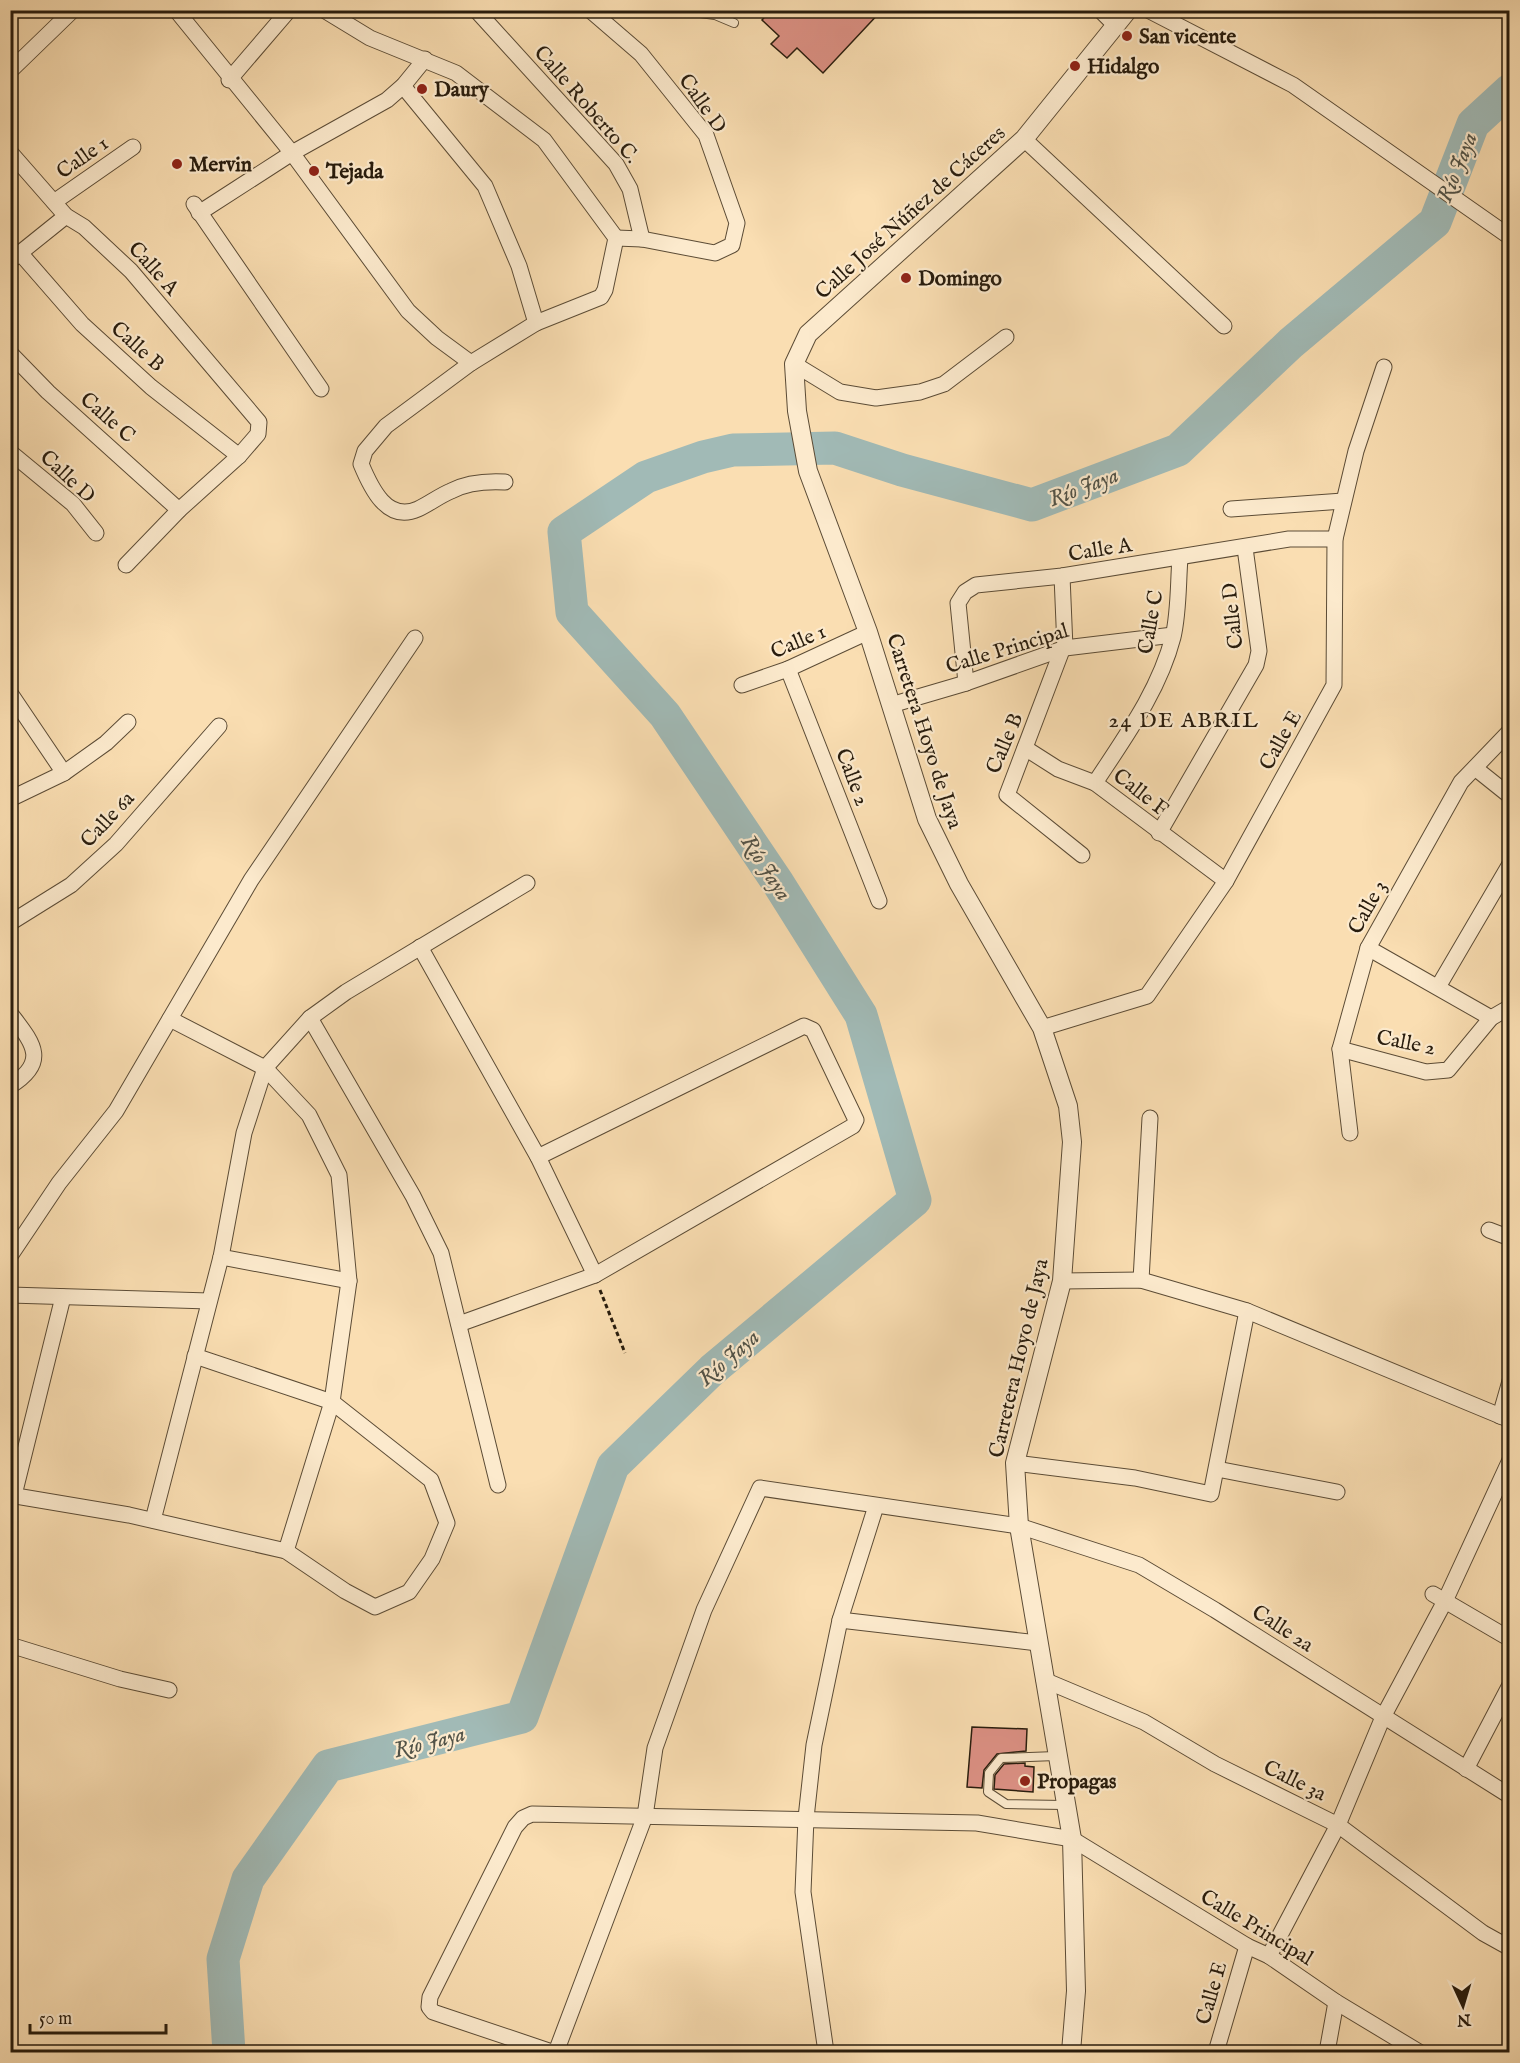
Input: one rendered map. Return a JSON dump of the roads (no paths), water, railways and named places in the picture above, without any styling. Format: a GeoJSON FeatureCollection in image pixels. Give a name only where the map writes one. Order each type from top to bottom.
{"type":"FeatureCollection","features":[{"type":"Feature","properties":{"kind":"street"},"geometry":{"type":"LineString","coordinates":[[10,71],[73,10]]}},
{"type":"Feature","properties":{"kind":"street"},"geometry":{"type":"LineString","coordinates":[[176,10],[229,80],[292,153],[408,311],[437,338],[471,363]]}},
{"type":"Feature","properties":{"kind":"street"},"geometry":{"type":"LineString","coordinates":[[229,80],[289,10]]}},
{"type":"Feature","properties":{"kind":"street","name":"Calle Roberto C."},"geometry":{"type":"LineString","coordinates":[[476,10],[616,164],[630,189],[642,239]]}},
{"type":"Feature","properties":{"kind":"street","name":"Calle D"},"geometry":{"type":"LineString","coordinates":[[590,10],[641,54],[706,135],[737,223],[732,245],[715,253],[642,239]]}},
{"type":"Feature","properties":{"kind":"street"},"geometry":{"type":"LineString","coordinates":[[1100,10],[1115,25]]}},
{"type":"Feature","properties":{"kind":"street","name":"Calle José Núñez de Cáceres"},"geometry":{"type":"LineString","coordinates":[[808,471],[797,411],[794,364],[808,334],[1023,139],[1128,10]]}},
{"type":"Feature","properties":{"kind":"street"},"geometry":{"type":"LineString","coordinates":[[1148,10],[1293,85],[1509,237]]}},
{"type":"Feature","properties":{"kind":"street"},"geometry":{"type":"LineString","coordinates":[[325,11],[370,38],[456,73],[544,140],[616,238],[605,290],[601,297],[536,323],[471,363],[386,426],[364,451],[361,464],[380,498],[388,508],[400,513],[418,509],[462,486],[505,482]]}},
{"type":"Feature","properties":{"kind":"street"},"geometry":{"type":"LineString","coordinates":[[321,389],[196,208],[387,100],[403,86],[425,59]]}},
{"type":"Feature","properties":{"kind":"street"},"geometry":{"type":"LineString","coordinates":[[403,86],[485,186],[519,266],[536,323]]}},
{"type":"Feature","properties":{"kind":"street"},"geometry":{"type":"LineString","coordinates":[[1023,139],[1224,326]]}},
{"type":"Feature","properties":{"kind":"street","name":"Calle 1"},"geometry":{"type":"LineString","coordinates":[[54,202],[134,147]]}},
{"type":"Feature","properties":{"kind":"street","name":"Calle A"},"geometry":{"type":"LineString","coordinates":[[10,152],[66,216],[84,227],[131,271],[259,422],[258,434],[239,456]]}},
{"type":"Feature","properties":{"kind":"street"},"geometry":{"type":"LineString","coordinates":[[16,258],[66,216]]}},
{"type":"Feature","properties":{"kind":"street"},"geometry":{"type":"LineString","coordinates":[[616,238],[642,239]]}},
{"type":"Feature","properties":{"kind":"street","name":"Calle B"},"geometry":{"type":"LineString","coordinates":[[16,258],[107,348],[151,387],[239,456]]}},
{"type":"Feature","properties":{"kind":"street"},"geometry":{"type":"LineString","coordinates":[[794,364],[840,392],[876,398],[920,392],[944,384],[1006,337]]}},
{"type":"Feature","properties":{"kind":"street","name":"Calle C"},"geometry":{"type":"LineString","coordinates":[[10,353],[48,392],[179,510]]}},
{"type":"Feature","properties":{"kind":"street","name":"Calle E"},"geometry":{"type":"LineString","coordinates":[[1042,1028],[1147,996],[1226,881],[1334,685],[1335,539],[1356,451],[1384,367]]}},
{"type":"Feature","properties":{"kind":"street","name":"Calle D"},"geometry":{"type":"LineString","coordinates":[[10,452],[73,504],[96,533]]}},
{"type":"Feature","properties":{"kind":"street"},"geometry":{"type":"LineString","coordinates":[[126,565],[179,510],[239,456]]}},
{"type":"Feature","properties":{"kind":"street","name":"Carretera Hoyo de Jaya"},"geometry":{"type":"LineString","coordinates":[[808,471],[868,632],[927,819],[959,884],[1042,1028],[1068,1106],[1072,1142],[1062,1281],[1015,1463],[1019,1526],[1064,1805],[1072,1839],[1076,1991],[1071,2052]]}},
{"type":"Feature","properties":{"kind":"street"},"geometry":{"type":"LineString","coordinates":[[1231,509],[1343,501]]}},
{"type":"Feature","properties":{"kind":"street","name":"Calle A"},"geometry":{"type":"LineString","coordinates":[[966,683],[958,603],[965,592],[976,585],[1062,576],[1245,548],[1289,539],[1335,539]]}},
{"type":"Feature","properties":{"kind":"street","name":"Calle D"},"geometry":{"type":"LineString","coordinates":[[1159,833],[1256,665],[1259,651],[1245,548]]}},
{"type":"Feature","properties":{"kind":"street","name":"Calle C"},"geometry":{"type":"LineString","coordinates":[[1095,783],[1142,708],[1162,671],[1173,635],[1180,558]]}},
{"type":"Feature","properties":{"kind":"street","name":"Calle B"},"geometry":{"type":"LineString","coordinates":[[1062,576],[1064,649],[1007,795],[1082,855]]}},
{"type":"Feature","properties":{"kind":"street","name":"Calle 1"},"geometry":{"type":"LineString","coordinates":[[742,685],[788,669],[868,632]]}},
{"type":"Feature","properties":{"kind":"street","name":"Calle Principal"},"geometry":{"type":"LineString","coordinates":[[891,705],[966,683],[1064,649],[1173,635]]}},
{"type":"Feature","properties":{"kind":"street"},"geometry":{"type":"LineString","coordinates":[[10,1256],[59,1183],[116,1111],[251,880],[415,638]]}},
{"type":"Feature","properties":{"kind":"street","name":"Calle 2"},"geometry":{"type":"LineString","coordinates":[[788,669],[879,901]]}},
{"type":"Feature","properties":{"kind":"street"},"geometry":{"type":"LineString","coordinates":[[11,695],[64,773]]}},
{"type":"Feature","properties":{"kind":"street"},"geometry":{"type":"LineString","coordinates":[[10,799],[64,773],[106,743],[128,722]]}},
{"type":"Feature","properties":{"kind":"street","name":"Calle 6a"},"geometry":{"type":"LineString","coordinates":[[10,923],[71,885],[116,844],[219,726]]}},
{"type":"Feature","properties":{"kind":"street","name":"Calle 3"},"geometry":{"type":"LineString","coordinates":[[1350,1133],[1340,1048],[1368,948],[1461,782],[1509,731]]}},
{"type":"Feature","properties":{"kind":"street","name":"Calle F"},"geometry":{"type":"LineString","coordinates":[[1024,748],[1058,769],[1095,783],[1226,881]]}},
{"type":"Feature","properties":{"kind":"street"},"geometry":{"type":"LineString","coordinates":[[1475,768],[1509,796]]}},
{"type":"Feature","properties":{"kind":"street"},"geometry":{"type":"LineString","coordinates":[[1438,987],[1509,864]]}},
{"type":"Feature","properties":{"kind":"street"},"geometry":{"type":"LineString","coordinates":[[153,1520],[221,1257],[244,1133],[265,1068],[310,1018],[346,992],[527,883]]}},
{"type":"Feature","properties":{"kind":"street"},"geometry":{"type":"LineString","coordinates":[[420,947],[538,1157],[595,1275]]}},
{"type":"Feature","properties":{"kind":"street"},"geometry":{"type":"LineString","coordinates":[[1368,948],[1491,1018]]}},
{"type":"Feature","properties":{"kind":"street","name":"Calle 2"},"geometry":{"type":"LineString","coordinates":[[1340,1048],[1426,1072],[1448,1070],[1491,1018],[1509,1007]]}},
{"type":"Feature","properties":{"kind":"street"},"geometry":{"type":"LineString","coordinates":[[10,1013],[33,1042],[35,1057],[28,1068],[10,1086]]}},
{"type":"Feature","properties":{"kind":"street"},"geometry":{"type":"LineString","coordinates":[[310,1018],[413,1196],[441,1252],[498,1485]]}},
{"type":"Feature","properties":{"kind":"street"},"geometry":{"type":"LineString","coordinates":[[170,1019],[265,1068],[309,1115],[339,1175],[348,1281],[332,1402],[286,1551]]}},
{"type":"Feature","properties":{"kind":"street"},"geometry":{"type":"LineString","coordinates":[[459,1324],[595,1275],[853,1126],[856,1120],[855,1112],[813,1030],[804,1026],[538,1157]]}},
{"type":"Feature","properties":{"kind":"street"},"geometry":{"type":"LineString","coordinates":[[1141,1280],[1150,1118]]}},
{"type":"Feature","properties":{"kind":"street"},"geometry":{"type":"LineString","coordinates":[[1489,1230],[1509,1238]]}},
{"type":"Feature","properties":{"kind":"street"},"geometry":{"type":"LineString","coordinates":[[221,1257],[348,1281]]}},
{"type":"Feature","properties":{"kind":"street"},"geometry":{"type":"LineString","coordinates":[[1062,1281],[1141,1280],[1247,1311],[1505,1418],[1509,1382]]}},
{"type":"Feature","properties":{"kind":"street"},"geometry":{"type":"LineString","coordinates":[[10,1295],[209,1301]]}},
{"type":"Feature","properties":{"kind":"street"},"geometry":{"type":"LineString","coordinates":[[63,1297],[12,1495],[153,1520],[286,1551],[345,1591],[375,1607],[409,1592],[432,1559],[447,1523],[431,1480],[332,1402],[195,1356]]}},
{"type":"Feature","properties":{"kind":"street"},"geometry":{"type":"LineString","coordinates":[[1015,1463],[1135,1478],[1207,1495],[1213,1491],[1247,1311]]}},
{"type":"Feature","properties":{"kind":"street"},"geometry":{"type":"LineString","coordinates":[[1269,1956],[1338,1825],[1383,1717],[1439,1597],[1509,1460]]}},
{"type":"Feature","properties":{"kind":"street"},"geometry":{"type":"LineString","coordinates":[[1217,1469],[1336,1492]]}},
{"type":"Feature","properties":{"kind":"street","name":"Calle 2a"},"geometry":{"type":"LineString","coordinates":[[645,1816],[655,1748],[704,1610],[760,1488],[1019,1526],[1139,1565],[1215,1610],[1509,1796]]}},
{"type":"Feature","properties":{"kind":"street"},"geometry":{"type":"LineString","coordinates":[[826,2052],[803,1892],[806,1818],[814,1745],[840,1620],[876,1506]]}},
{"type":"Feature","properties":{"kind":"street"},"geometry":{"type":"LineString","coordinates":[[1439,1597],[1509,1639]]}},
{"type":"Feature","properties":{"kind":"street"},"geometry":{"type":"LineString","coordinates":[[840,1620],[1038,1643]]}},
{"type":"Feature","properties":{"kind":"street"},"geometry":{"type":"LineString","coordinates":[[10,1645],[120,1679],[169,1690]]}},
{"type":"Feature","properties":{"kind":"street","name":"Calle 3a"},"geometry":{"type":"LineString","coordinates":[[1044,1680],[1144,1722],[1215,1764],[1338,1825],[1483,1933],[1509,1948]]}},
{"type":"Feature","properties":{"kind":"street"},"geometry":{"type":"LineString","coordinates":[[1466,1769],[1509,1685]]}},
{"type":"Feature","properties":{"kind":"street"},"geometry":{"type":"LineString","coordinates":[[645,1816],[554,2052],[433,2012],[429,2007],[430,1997],[515,1827],[523,1818],[532,1814],[806,1818],[977,1823],[1072,1839]]}},
{"type":"Feature","properties":{"kind":"street","name":"Calle Principal"},"geometry":{"type":"LineString","coordinates":[[1072,1839],[1247,1946],[1269,1956],[1336,2002],[1419,2052]]}},
{"type":"Feature","properties":{"kind":"street","name":"Calle E"},"geometry":{"type":"LineString","coordinates":[[1216,2052],[1247,1946]]}},
{"type":"Feature","properties":{"kind":"street"},"geometry":{"type":"LineString","coordinates":[[1326,2052],[1336,2002]]}},
{"type":"Feature","properties":{"kind":"lane"},"geometry":{"type":"LineString","coordinates":[[678,10],[714,15],[734,23]]}},
{"type":"Feature","properties":{"kind":"lane"},"geometry":{"type":"LineString","coordinates":[[1056,1756],[1001,1758],[989,1773],[988,1792],[1006,1804],[1064,1805]]}},
{"type":"Feature","properties":{"kind":"waterway","name":"Río Jaya"},"geometry":{"type":"LineString","coordinates":[[229,2052],[223,1959],[248,1879],[328,1766],[522,1717],[613,1466],[712,1370],[915,1200],[861,1015],[778,883],[665,715],[572,612],[564,532],[646,477],[703,457],[733,450],[835,448],[902,470],[1032,505],[1178,450],[1291,343],[1435,222],[1473,124],[1510,90]]}},
{"type":"Feature","properties":{"kind":"place","name":"San vicente"},"geometry":{"type":"Point","coordinates":[1127,36]}},
{"type":"Feature","properties":{"kind":"place","name":"Hidalgo"},"geometry":{"type":"Point","coordinates":[1075,66]}},
{"type":"Feature","properties":{"kind":"place","name":"Daury"},"geometry":{"type":"Point","coordinates":[422,89]}},
{"type":"Feature","properties":{"kind":"place","name":"Mervin"},"geometry":{"type":"Point","coordinates":[177,164]}},
{"type":"Feature","properties":{"kind":"place","name":"Tejada"},"geometry":{"type":"Point","coordinates":[314,171]}},
{"type":"Feature","properties":{"kind":"place","name":"Domingo"},"geometry":{"type":"Point","coordinates":[906,278]}},
{"type":"Feature","properties":{"kind":"place","name":"Propagas"},"geometry":{"type":"Point","coordinates":[1025,1781]}},
{"type":"Feature","properties":{"kind":"district","name":"24 DE ABRIL"},"geometry":{"type":"Point","coordinates":[1184,719]}}]}
